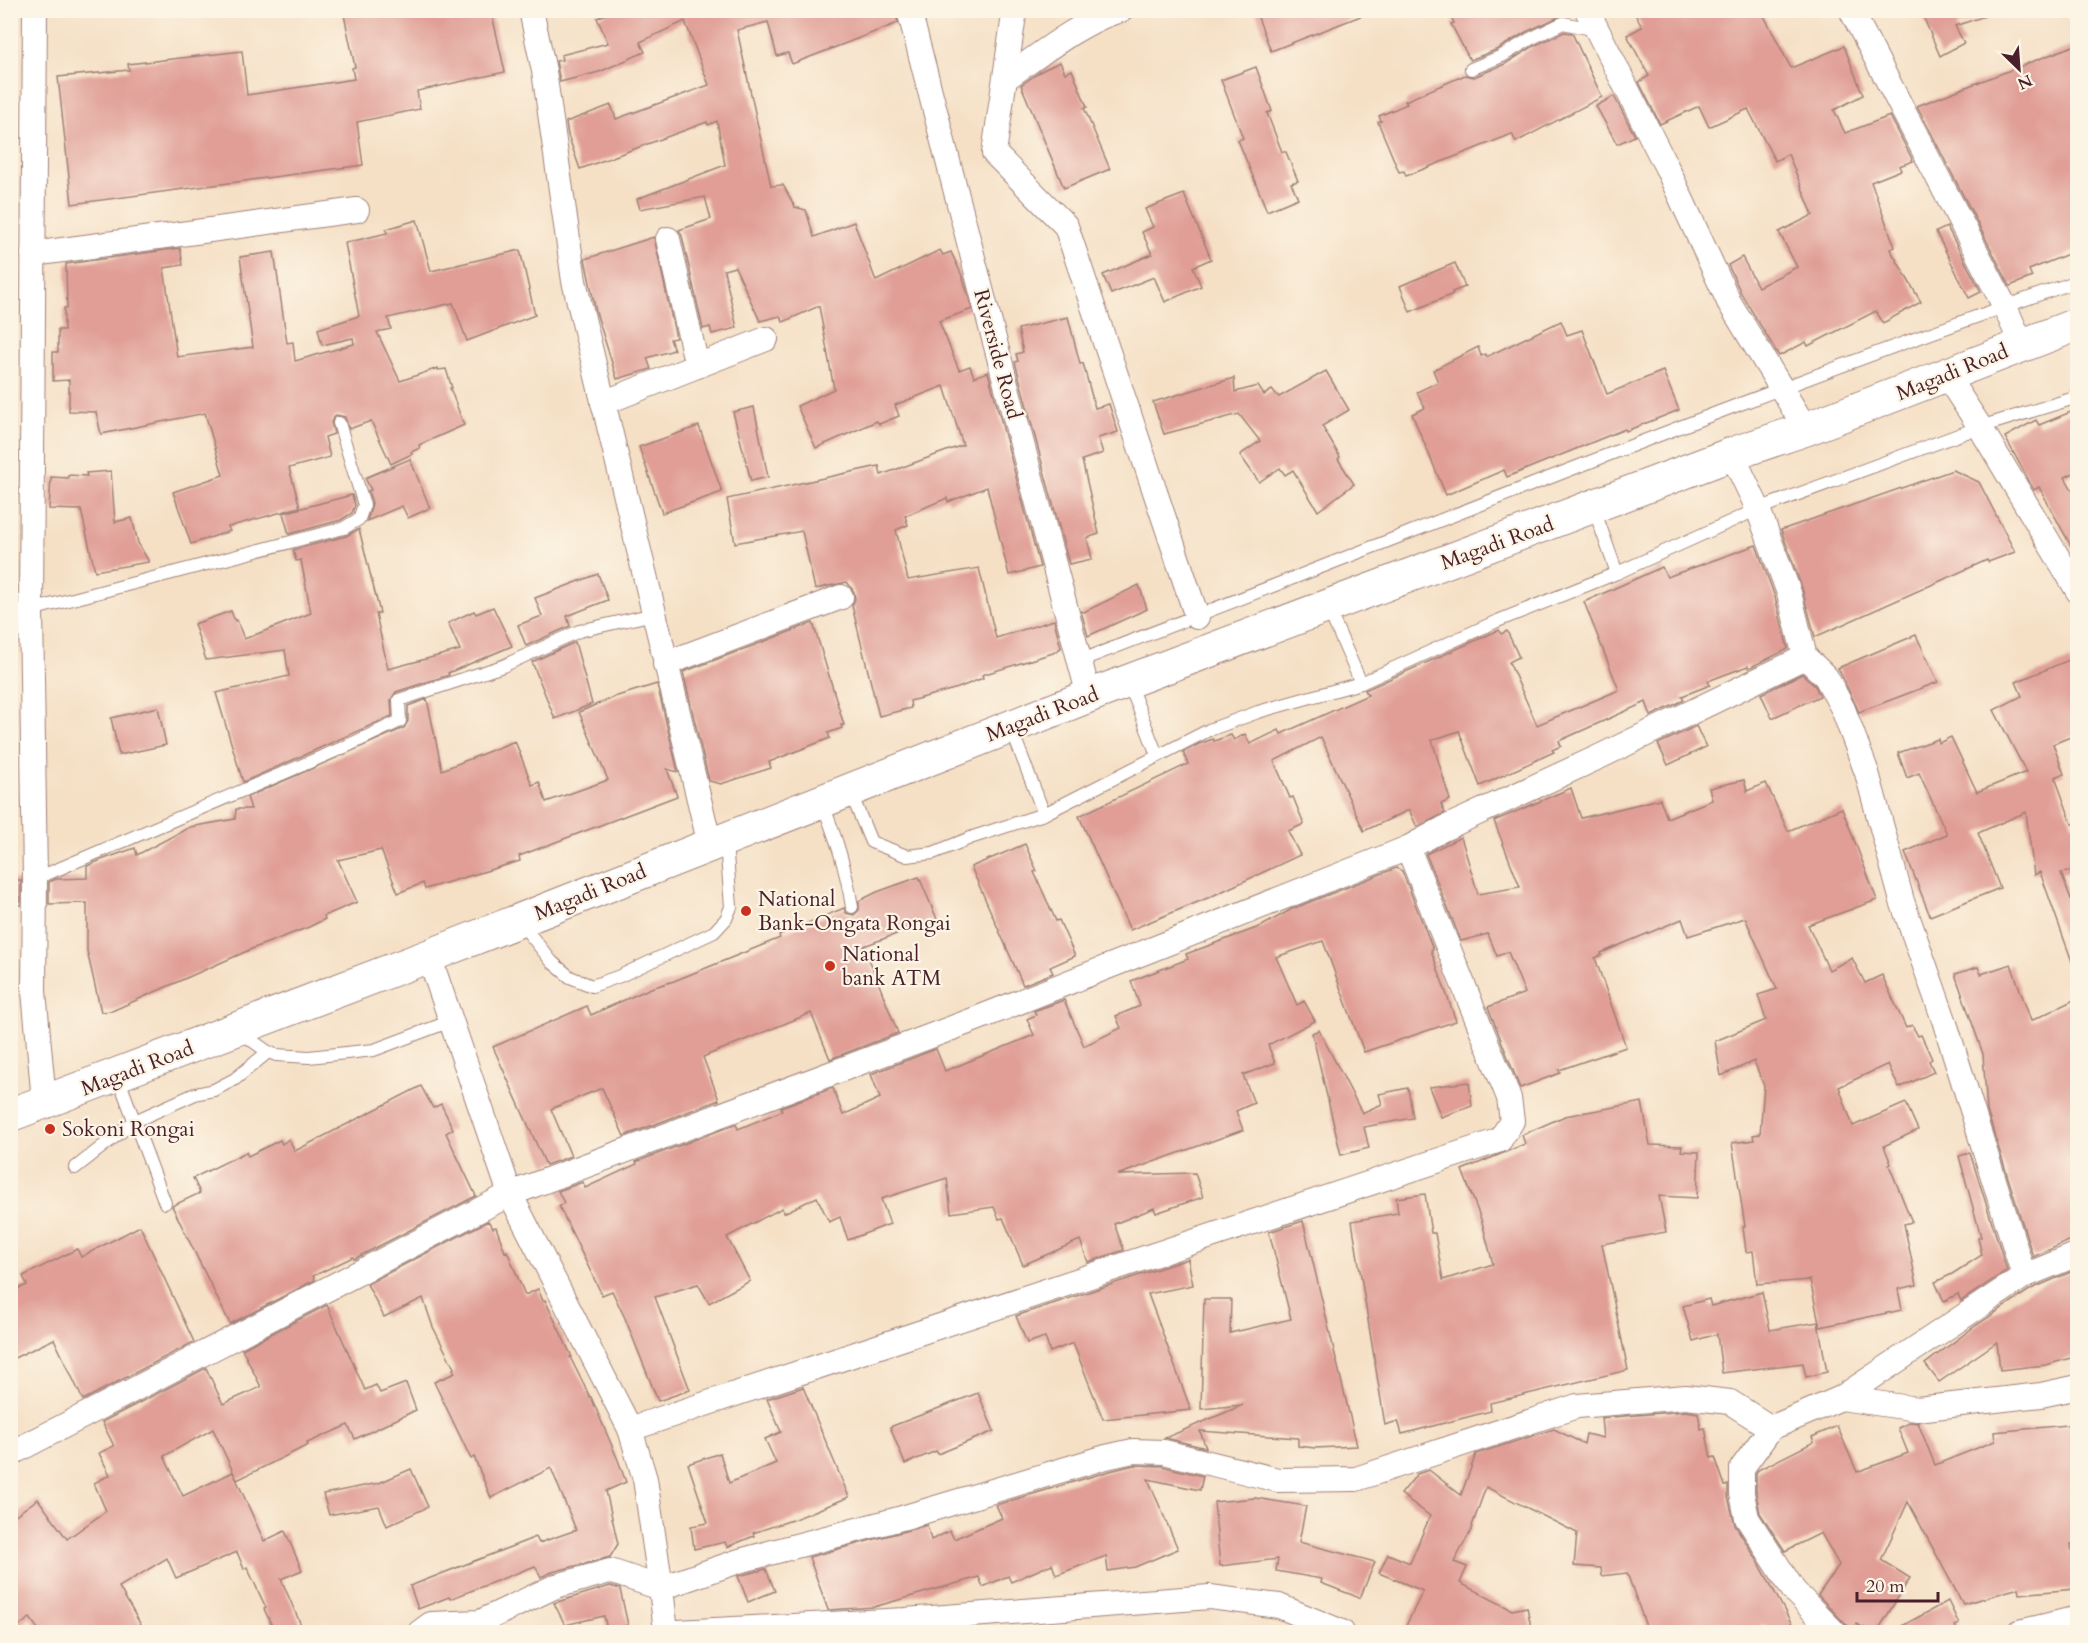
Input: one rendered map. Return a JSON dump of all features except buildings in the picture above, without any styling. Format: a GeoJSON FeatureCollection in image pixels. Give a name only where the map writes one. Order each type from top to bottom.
{"type":"FeatureCollection","features":[{"type":"Feature","properties":{"kind":"highway","name":"Magadi Road"},"geometry":{"type":"LineString","coordinates":[[10,1115],[118,1076],[429,956],[1128,681],[1732,454],[1806,429],[2078,324]]}},
{"type":"Feature","properties":{"kind":"street"},"geometry":{"type":"LineString","coordinates":[[35,10],[31,610],[35,879],[34,991],[44,1101]]}},
{"type":"Feature","properties":{"kind":"street"},"geometry":{"type":"LineString","coordinates":[[531,10],[544,72],[574,281],[665,664],[718,841]]}},
{"type":"Feature","properties":{"kind":"street","name":"Riverside Road"},"geometry":{"type":"LineString","coordinates":[[909,10],[1089,696]]}},
{"type":"Feature","properties":{"kind":"street"},"geometry":{"type":"LineString","coordinates":[[1013,10],[994,153],[1066,226],[1197,616]]}},
{"type":"Feature","properties":{"kind":"street"},"geometry":{"type":"LineString","coordinates":[[1005,79],[1088,24],[1121,10]]}},
{"type":"Feature","properties":{"kind":"street"},"geometry":{"type":"LineString","coordinates":[[1851,10],[2005,306],[2022,345]]}},
{"type":"Feature","properties":{"kind":"street"},"geometry":{"type":"LineString","coordinates":[[1593,20],[1667,168],[1729,302],[1806,429]]}},
{"type":"Feature","properties":{"kind":"street"},"geometry":{"type":"LineString","coordinates":[[33,254],[357,210]]}},
{"type":"Feature","properties":{"kind":"street"},"geometry":{"type":"LineString","coordinates":[[668,239],[697,366]]}},
{"type":"Feature","properties":{"kind":"street"},"geometry":{"type":"LineString","coordinates":[[603,403],[766,339]]}},
{"type":"Feature","properties":{"kind":"street"},"geometry":{"type":"LineString","coordinates":[[1946,375],[1980,427],[2078,591]]}},
{"type":"Feature","properties":{"kind":"street"},"geometry":{"type":"LineString","coordinates":[[1732,454],[1758,509],[1789,593],[1806,657],[1826,677],[1844,709],[1867,773],[1902,901],[1944,1020],[2024,1276]]}},
{"type":"Feature","properties":{"kind":"street"},"geometry":{"type":"LineString","coordinates":[[665,664],[841,597]]}},
{"type":"Feature","properties":{"kind":"street"},"geometry":{"type":"LineString","coordinates":[[10,1454],[510,1194],[976,1019],[1408,848],[1443,829],[1806,657]]}},
{"type":"Feature","properties":{"kind":"street"},"geometry":{"type":"LineString","coordinates":[[630,1429],[1500,1140],[1512,1121],[1509,1098],[1408,848]]}},
{"type":"Feature","properties":{"kind":"street"},"geometry":{"type":"LineString","coordinates":[[429,956],[510,1194],[630,1429],[645,1479],[666,1632]]}},
{"type":"Feature","properties":{"kind":"street"},"geometry":{"type":"LineString","coordinates":[[1834,1632],[1794,1591],[1747,1518],[1742,1494],[1742,1468],[1771,1428],[1841,1398],[2024,1276],[2078,1254]]}},
{"type":"Feature","properties":{"kind":"street"},"geometry":{"type":"LineString","coordinates":[[1841,1398],[1917,1409],[2041,1395],[2078,1386]]}},
{"type":"Feature","properties":{"kind":"street"},"geometry":{"type":"LineString","coordinates":[[420,1632],[431,1624],[480,1622],[556,1586],[610,1571],[661,1588],[739,1562],[902,1518],[1133,1451],[1164,1452],[1278,1480],[1356,1479],[1577,1406],[1686,1397],[1730,1402],[1771,1428]]}},
{"type":"Feature","properties":{"kind":"street"},"geometry":{"type":"LineString","coordinates":[[677,1632],[906,1626],[1210,1597],[1279,1606],[1342,1632]]}},
{"type":"Feature","properties":{"kind":"street"},"geometry":{"type":"LineString","coordinates":[[2020,1632],[2078,1618]]}},
{"type":"Feature","properties":{"kind":"lane"},"geometry":{"type":"LineString","coordinates":[[1471,69],[1502,56],[1563,23],[1593,20]]}},
{"type":"Feature","properties":{"kind":"lane"},"geometry":{"type":"LineString","coordinates":[[1080,661],[1782,389],[2005,306],[2078,282]]}},
{"type":"Feature","properties":{"kind":"lane"},"geometry":{"type":"LineString","coordinates":[[835,795],[871,842],[907,856],[933,853],[973,837],[1044,814],[1209,730],[1258,712],[1361,684],[1495,622],[1617,573],[1758,509],[1980,427],[2078,397]]}},
{"type":"Feature","properties":{"kind":"lane"},"geometry":{"type":"LineString","coordinates":[[31,610],[344,528],[359,519],[364,505],[339,423]]}},
{"type":"Feature","properties":{"kind":"lane"},"geometry":{"type":"LineString","coordinates":[[1594,507],[1617,573]]}},
{"type":"Feature","properties":{"kind":"lane"},"geometry":{"type":"LineString","coordinates":[[1327,606],[1361,684]]}},
{"type":"Feature","properties":{"kind":"lane"},"geometry":{"type":"LineString","coordinates":[[35,879],[347,746],[400,721],[399,700],[503,666],[579,631],[654,614]]}},
{"type":"Feature","properties":{"kind":"lane"},"geometry":{"type":"LineString","coordinates":[[1128,681],[1157,755]]}},
{"type":"Feature","properties":{"kind":"lane"},"geometry":{"type":"LineString","coordinates":[[1010,727],[1044,814]]}},
{"type":"Feature","properties":{"kind":"lane"},"geometry":{"type":"LineString","coordinates":[[835,795],[840,848],[852,907]]}},
{"type":"Feature","properties":{"kind":"lane"},"geometry":{"type":"LineString","coordinates":[[518,920],[552,962],[570,978],[592,986],[620,975],[714,932],[726,920],[731,907],[718,841]]}},
{"type":"Feature","properties":{"kind":"lane"},"geometry":{"type":"LineString","coordinates":[[236,1030],[267,1052],[309,1058],[374,1050],[451,1021]]}},
{"type":"Feature","properties":{"kind":"lane"},"geometry":{"type":"LineString","coordinates":[[75,1168],[135,1121],[195,1094],[214,1090],[236,1079],[267,1052]]}},
{"type":"Feature","properties":{"kind":"lane"},"geometry":{"type":"LineString","coordinates":[[118,1076],[165,1203]]}},
{"type":"Feature","properties":{"kind":"place","name":"National Bank-Ongata Rongai"},"geometry":{"type":"Point","coordinates":[746,911]}},
{"type":"Feature","properties":{"kind":"place","name":"National bank ATM"},"geometry":{"type":"Point","coordinates":[830,966]}},
{"type":"Feature","properties":{"kind":"place","name":"Sokoni Rongai"},"geometry":{"type":"Point","coordinates":[50,1129]}}]}
